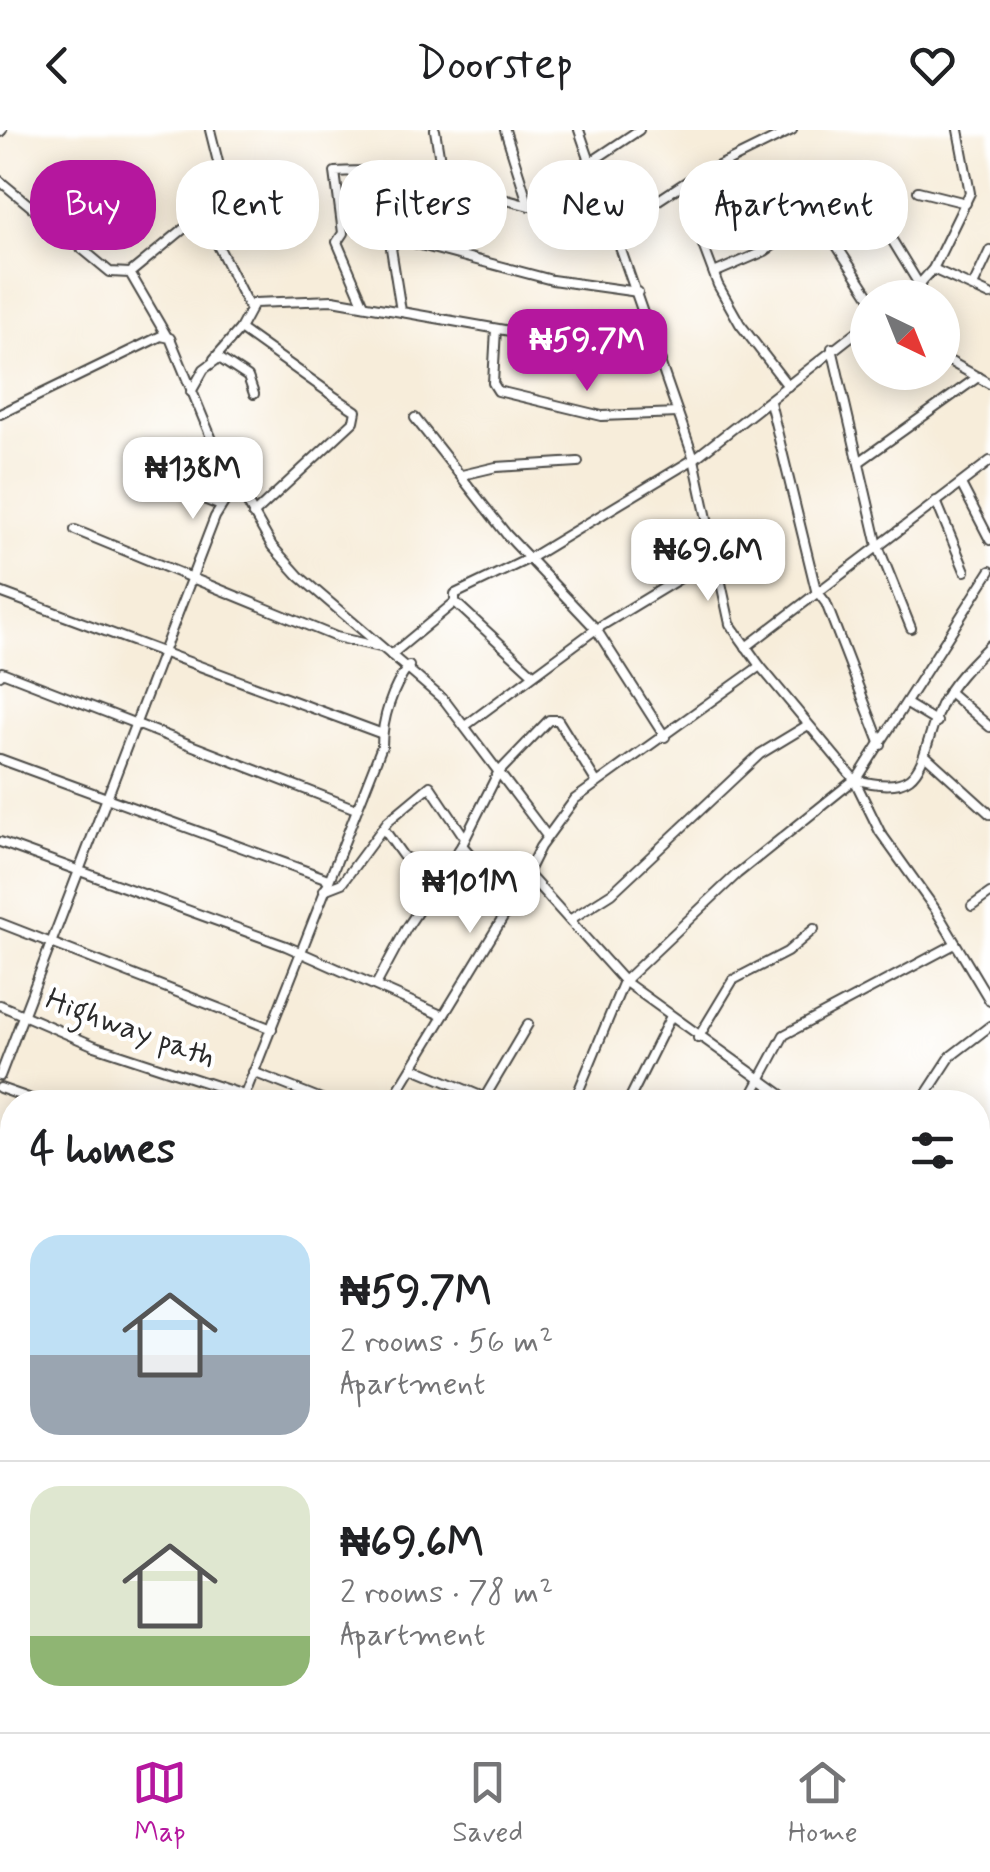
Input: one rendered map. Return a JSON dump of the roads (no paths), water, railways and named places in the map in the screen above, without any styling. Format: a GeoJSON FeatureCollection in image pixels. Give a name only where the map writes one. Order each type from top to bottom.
{"type":"FeatureCollection","features":[{"type":"Feature","properties":{"kind":"street"},"geometry":{"type":"LineString","coordinates":[[210,130],[218,160]]}},
{"type":"Feature","properties":{"kind":"street"},"geometry":{"type":"LineString","coordinates":[[435,130],[440,160]]}},
{"type":"Feature","properties":{"kind":"street"},"geometry":{"type":"LineString","coordinates":[[504,130],[527,200]]}},
{"type":"Feature","properties":{"kind":"street"},"geometry":{"type":"LineString","coordinates":[[579,130],[589,160]]}},
{"type":"Feature","properties":{"kind":"street"},"geometry":{"type":"LineString","coordinates":[[593,160],[640,130]]}},
{"type":"Feature","properties":{"kind":"street"},"geometry":{"type":"LineString","coordinates":[[659,200],[686,182],[792,130]]}},
{"type":"Feature","properties":{"kind":"street"},"geometry":{"type":"LineString","coordinates":[[925,280],[966,203],[971,178],[958,130]]}},
{"type":"Feature","properties":{"kind":"street"},"geometry":{"type":"LineString","coordinates":[[339,172],[335,172],[339,202]]}},
{"type":"Feature","properties":{"kind":"street"},"geometry":{"type":"LineString","coordinates":[[0,181],[110,272],[130,272],[176,235]]}},
{"type":"Feature","properties":{"kind":"street"},"geometry":{"type":"LineString","coordinates":[[918,191],[966,203]]}},
{"type":"Feature","properties":{"kind":"street"},"geometry":{"type":"LineString","coordinates":[[401,312],[392,248],[398,239],[552,280],[638,292]]}},
{"type":"Feature","properties":{"kind":"street"},"geometry":{"type":"LineString","coordinates":[[190,392],[240,329],[249,307],[220,250]]}},
{"type":"Feature","properties":{"kind":"street"},"geometry":{"type":"LineString","coordinates":[[340,250],[364,306]]}},
{"type":"Feature","properties":{"kind":"street"},"geometry":{"type":"LineString","coordinates":[[624,250],[694,459],[728,618],[760,666],[854,779],[880,832],[990,1001]]}},
{"type":"Feature","properties":{"kind":"street"},"geometry":{"type":"LineString","coordinates":[[704,250],[740,324],[790,381]]}},
{"type":"Feature","properties":{"kind":"street"},"geometry":{"type":"LineString","coordinates":[[714,273],[766,250]]}},
{"type":"Feature","properties":{"kind":"street"},"geometry":{"type":"LineString","coordinates":[[838,250],[859,280]]}},
{"type":"Feature","properties":{"kind":"street"},"geometry":{"type":"LineString","coordinates":[[898,250],[916,280]]}},
{"type":"Feature","properties":{"kind":"street"},"geometry":{"type":"LineString","coordinates":[[973,286],[990,250]]}},
{"type":"Feature","properties":{"kind":"street"},"geometry":{"type":"LineString","coordinates":[[933,269],[990,295]]}},
{"type":"Feature","properties":{"kind":"street"},"geometry":{"type":"LineString","coordinates":[[130,272],[166,336],[235,485],[253,515],[299,576],[409,666],[465,726],[547,836]]}},
{"type":"Feature","properties":{"kind":"street"},"geometry":{"type":"LineString","coordinates":[[249,307],[274,300],[334,300],[496,329],[583,352],[661,360]]}},
{"type":"Feature","properties":{"kind":"street"},"geometry":{"type":"LineString","coordinates":[[240,329],[356,412],[354,420],[253,515]]}},
{"type":"Feature","properties":{"kind":"street"},"geometry":{"type":"LineString","coordinates":[[496,329],[493,382],[498,390],[602,416],[678,414]]}},
{"type":"Feature","properties":{"kind":"street"},"geometry":{"type":"LineString","coordinates":[[0,414],[166,336]]}},
{"type":"Feature","properties":{"kind":"street"},"geometry":{"type":"LineString","coordinates":[[532,673],[453,597],[530,558],[694,459],[850,336]]}},
{"type":"Feature","properties":{"kind":"street"},"geometry":{"type":"LineString","coordinates":[[832,348],[878,546],[911,628]]}},
{"type":"Feature","properties":{"kind":"street"},"geometry":{"type":"LineString","coordinates":[[214,359],[222,358],[248,377],[254,394]]}},
{"type":"Feature","properties":{"kind":"street"},"geometry":{"type":"LineString","coordinates":[[960,366],[990,384]]}},
{"type":"Feature","properties":{"kind":"street"},"geometry":{"type":"LineString","coordinates":[[859,462],[978,377]]}},
{"type":"Feature","properties":{"kind":"street"},"geometry":{"type":"LineString","coordinates":[[770,402],[816,590],[826,603],[880,745]]}},
{"type":"Feature","properties":{"kind":"street"},"geometry":{"type":"LineString","coordinates":[[415,418],[530,558],[596,629],[665,738]]}},
{"type":"Feature","properties":{"kind":"street"},"geometry":{"type":"LineString","coordinates":[[746,647],[990,461]]}},
{"type":"Feature","properties":{"kind":"street"},"geometry":{"type":"LineString","coordinates":[[466,477],[496,467],[578,462]]}},
{"type":"Feature","properties":{"kind":"street"},"geometry":{"type":"LineString","coordinates":[[146,476],[221,506]]}},
{"type":"Feature","properties":{"kind":"street"},"geometry":{"type":"LineString","coordinates":[[961,484],[990,540]]}},
{"type":"Feature","properties":{"kind":"street"},"geometry":{"type":"LineString","coordinates":[[0,1076],[191,581],[221,506],[235,485]]}},
{"type":"Feature","properties":{"kind":"street"},"geometry":{"type":"LineString","coordinates":[[936,501],[965,572]]}},
{"type":"Feature","properties":{"kind":"street"},"geometry":{"type":"LineString","coordinates":[[76,530],[191,581],[336,637],[380,646]]}},
{"type":"Feature","properties":{"kind":"street"},"geometry":{"type":"LineString","coordinates":[[465,726],[596,629],[715,557]]}},
{"type":"Feature","properties":{"kind":"street"},"geometry":{"type":"LineString","coordinates":[[579,1090],[624,981],[737,874],[854,779],[907,704],[990,571]]}},
{"type":"Feature","properties":{"kind":"street"},"geometry":{"type":"LineString","coordinates":[[0,592],[42,604],[380,732]]}},
{"type":"Feature","properties":{"kind":"street"},"geometry":{"type":"LineString","coordinates":[[391,655],[455,602]]}},
{"type":"Feature","properties":{"kind":"street"},"geometry":{"type":"LineString","coordinates":[[854,779],[898,786],[918,770],[949,692],[989,648]]}},
{"type":"Feature","properties":{"kind":"street"},"geometry":{"type":"LineString","coordinates":[[247,1090],[382,746],[380,732],[409,666]]}},
{"type":"Feature","properties":{"kind":"street"},"geometry":{"type":"LineString","coordinates":[[400,1090],[416,1069],[441,1015],[512,903],[547,836],[575,799],[665,738],[760,666]]}},
{"type":"Feature","properties":{"kind":"street"},"geometry":{"type":"LineString","coordinates":[[1,673],[356,809]]}},
{"type":"Feature","properties":{"kind":"street"},"geometry":{"type":"LineString","coordinates":[[949,692],[990,727]]}},
{"type":"Feature","properties":{"kind":"street"},"geometry":{"type":"LineString","coordinates":[[907,704],[937,722]]}},
{"type":"Feature","properties":{"kind":"street"},"geometry":{"type":"LineString","coordinates":[[376,985],[435,876],[464,842],[498,773],[549,720],[558,720],[596,782]]}},
{"type":"Feature","properties":{"kind":"street"},"geometry":{"type":"LineString","coordinates":[[571,920],[612,893],[760,754],[808,725]]}},
{"type":"Feature","properties":{"kind":"street"},"geometry":{"type":"LineString","coordinates":[[926,756],[990,814]]}},
{"type":"Feature","properties":{"kind":"street"},"geometry":{"type":"LineString","coordinates":[[0,760],[328,879]]}},
{"type":"Feature","properties":{"kind":"street"},"geometry":{"type":"LineString","coordinates":[[324,890],[347,878],[383,828],[430,786],[464,842],[512,903]]}},
{"type":"Feature","properties":{"kind":"street"},"geometry":{"type":"LineString","coordinates":[[383,828],[403,856],[435,876]]}},
{"type":"Feature","properties":{"kind":"street"},"geometry":{"type":"LineString","coordinates":[[0,842],[300,954],[441,1015]]}},
{"type":"Feature","properties":{"kind":"street"},"geometry":{"type":"LineString","coordinates":[[527,873],[624,981],[670,1018],[776,1090]]}},
{"type":"Feature","properties":{"kind":"street"},"geometry":{"type":"LineString","coordinates":[[972,906],[990,893]]}},
{"type":"Feature","properties":{"kind":"street","name":"Highway path"},"geometry":{"type":"LineString","coordinates":[[0,923],[272,1028]]}},
{"type":"Feature","properties":{"kind":"street"},"geometry":{"type":"LineString","coordinates":[[698,1038],[733,980],[787,952],[814,928]]}},
{"type":"Feature","properties":{"kind":"street"},"geometry":{"type":"LineString","coordinates":[[756,1090],[784,1035],[955,944]]}},
{"type":"Feature","properties":{"kind":"street","name":"Highway path"},"geometry":{"type":"LineString","coordinates":[[0,1005],[218,1090]]}},
{"type":"Feature","properties":{"kind":"street"},"geometry":{"type":"LineString","coordinates":[[634,1090],[670,1018]]}},
{"type":"Feature","properties":{"kind":"street"},"geometry":{"type":"LineString","coordinates":[[490,1090],[528,1024]]}},
{"type":"Feature","properties":{"kind":"street"},"geometry":{"type":"LineString","coordinates":[[929,1090],[951,1056],[990,1026]]}},
{"type":"Feature","properties":{"kind":"street"},"geometry":{"type":"LineString","coordinates":[[416,1069],[462,1090]]}},
{"type":"Feature","properties":{"kind":"street"},"geometry":{"type":"LineString","coordinates":[[254,1072],[300,1090]]}}]}
